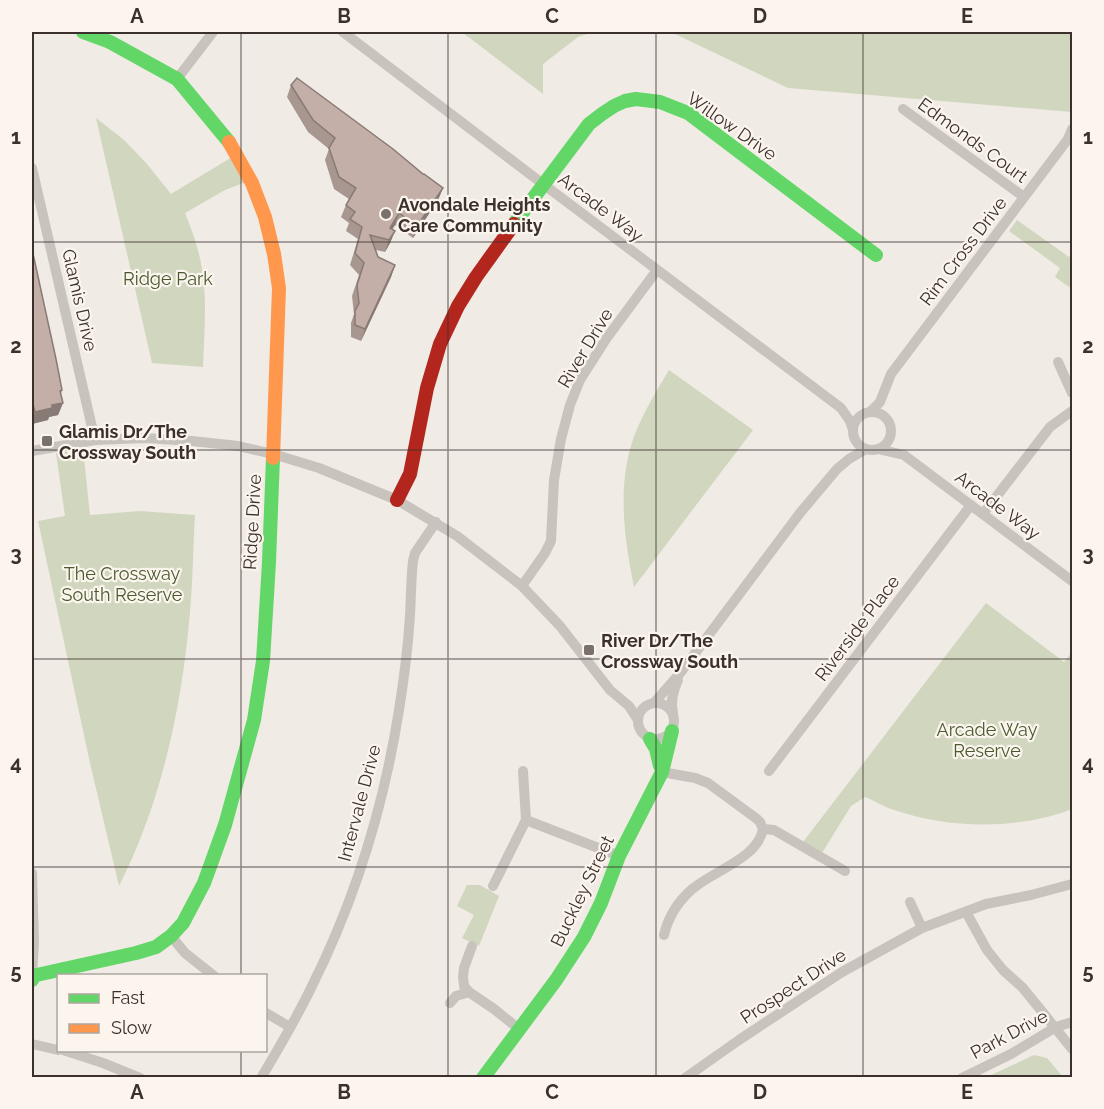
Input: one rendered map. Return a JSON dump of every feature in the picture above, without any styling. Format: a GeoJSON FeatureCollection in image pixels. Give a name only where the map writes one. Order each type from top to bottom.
{"type":"FeatureCollection","features":[{"type":"Feature","properties":{"kind":"street","name":"Ridge Drive"},"geometry":{"type":"LineString","coordinates":[[32,978],[156,947],[183,923],[204,883],[225,825],[254,720],[263,661],[279,288],[265,217],[241,162],[228,141],[177,79],[110,42],[83,32]]}},
{"type":"Feature","properties":{"kind":"street"},"geometry":{"type":"LineString","coordinates":[[177,79],[213,32]]}},
{"type":"Feature","properties":{"kind":"street","name":"Arcade Way"},"geometry":{"type":"LineString","coordinates":[[343,32],[841,408],[850,421],[853,434]]}},
{"type":"Feature","properties":{"kind":"street","name":"Willow Drive"},"geometry":{"type":"LineString","coordinates":[[543,184],[600,114],[621,102],[640,99],[654,100],[688,113],[876,255]]}},
{"type":"Feature","properties":{"kind":"street","name":"Edmonds Court"},"geometry":{"type":"LineString","coordinates":[[903,109],[1024,196]]}},
{"type":"Feature","properties":{"kind":"street","name":"Rim Cross Drive"},"geometry":{"type":"LineString","coordinates":[[867,413],[878,405],[891,374],[1068,139],[1072,129]]}},
{"type":"Feature","properties":{"kind":"street","name":"Glamis Drive"},"geometry":{"type":"LineString","coordinates":[[32,168],[95,440]]}},
{"type":"Feature","properties":{"kind":"street"},"geometry":{"type":"LineString","coordinates":[[397,500],[410,474],[428,388],[440,345],[458,306],[476,277],[543,184]]}},
{"type":"Feature","properties":{"kind":"street","name":"River Drive"},"geometry":{"type":"LineString","coordinates":[[522,586],[546,553],[551,541],[554,480],[561,439],[570,405],[580,380],[606,339],[657,270]]}},
{"type":"Feature","properties":{"kind":"street"},"geometry":{"type":"LineString","coordinates":[[1058,362],[1072,393]]}},
{"type":"Feature","properties":{"kind":"street"},"geometry":{"type":"LineString","coordinates":[[853,434],[860,446],[866,449],[878,449],[887,442],[889,426],[884,394]]}},
{"type":"Feature","properties":{"kind":"street","name":"Arcade Way"},"geometry":{"type":"LineString","coordinates":[[841,408],[867,413]]}},
{"type":"Feature","properties":{"kind":"street"},"geometry":{"type":"LineString","coordinates":[[983,514],[1050,427],[1072,411]]}},
{"type":"Feature","properties":{"kind":"street"},"geometry":{"type":"LineString","coordinates":[[638,720],[641,711],[651,704],[681,672],[800,513],[837,469],[848,451],[856,421],[867,413],[880,414],[889,426]]}},
{"type":"Feature","properties":{"kind":"street","name":"Arcade Way"},"geometry":{"type":"LineString","coordinates":[[889,426],[904,455]]}},
{"type":"Feature","properties":{"kind":"street"},"geometry":{"type":"LineString","coordinates":[[32,451],[95,440],[145,438],[238,446],[319,468],[397,500],[436,522],[477,550],[522,586],[560,626],[610,690],[628,706],[638,720],[641,731],[654,744],[662,772],[695,778],[708,783],[760,822],[763,832],[757,842],[741,858],[691,890],[673,912],[664,935]]}},
{"type":"Feature","properties":{"kind":"street"},"geometry":{"type":"LineString","coordinates":[[837,469],[866,449]]}},
{"type":"Feature","properties":{"kind":"street","name":"Arcade Way"},"geometry":{"type":"LineString","coordinates":[[878,449],[904,455],[1072,581]]}},
{"type":"Feature","properties":{"kind":"street","name":"Riverside Place"},"geometry":{"type":"LineString","coordinates":[[769,771],[971,505]]}},
{"type":"Feature","properties":{"kind":"street","name":"Intervale Drive"},"geometry":{"type":"LineString","coordinates":[[261,1077],[312,987],[359,874],[391,760],[408,638],[412,561],[436,522]]}},
{"type":"Feature","properties":{"kind":"street"},"geometry":{"type":"LineString","coordinates":[[650,739],[662,739],[668,736],[675,725],[671,705],[681,672]]}},
{"type":"Feature","properties":{"kind":"street"},"geometry":{"type":"LineString","coordinates":[[618,697],[665,705],[673,713]]}},
{"type":"Feature","properties":{"kind":"street","name":"Buckley Street"},"geometry":{"type":"LineString","coordinates":[[483,1077],[584,938],[601,903],[619,856],[662,772],[672,731]]}},
{"type":"Feature","properties":{"kind":"street"},"geometry":{"type":"LineString","coordinates":[[493,886],[526,820],[524,771]]}},
{"type":"Feature","properties":{"kind":"street"},"geometry":{"type":"LineString","coordinates":[[526,820],[619,856]]}},
{"type":"Feature","properties":{"kind":"street"},"geometry":{"type":"LineString","coordinates":[[762,829],[774,830],[845,871]]}},
{"type":"Feature","properties":{"kind":"street"},"geometry":{"type":"LineString","coordinates":[[32,873],[32,978]]}},
{"type":"Feature","properties":{"kind":"street","name":"Prospect Drive"},"geometry":{"type":"LineString","coordinates":[[686,1077],[842,972],[922,928],[986,904],[1072,884]]}},
{"type":"Feature","properties":{"kind":"street"},"geometry":{"type":"LineString","coordinates":[[910,902],[922,928]]}},
{"type":"Feature","properties":{"kind":"street"},"geometry":{"type":"LineString","coordinates":[[966,912],[987,950],[1003,970],[1022,987],[1072,1049]]}},
{"type":"Feature","properties":{"kind":"street"},"geometry":{"type":"LineString","coordinates":[[171,936],[185,953],[213,974]]}},
{"type":"Feature","properties":{"kind":"street"},"geometry":{"type":"LineString","coordinates":[[472,946],[464,968],[464,986],[519,1029]]}},
{"type":"Feature","properties":{"kind":"street"},"geometry":{"type":"LineString","coordinates":[[450,1003],[456,996],[469,992]]}},
{"type":"Feature","properties":{"kind":"street"},"geometry":{"type":"LineString","coordinates":[[267,1014],[290,1028]]}},
{"type":"Feature","properties":{"kind":"street","name":"Park Drive"},"geometry":{"type":"LineString","coordinates":[[962,1077],[1011,1054],[1056,1027],[1072,1022]]}},
{"type":"Feature","properties":{"kind":"street"},"geometry":{"type":"LineString","coordinates":[[32,1044],[57,1050]]}},
{"type":"Feature","properties":{"kind":"street"},"geometry":{"type":"LineString","coordinates":[[69,1052],[140,1077]]}},
{"type":"Feature","properties":{"kind":"green space"},"geometry":{"type":"Polygon","coordinates":[[[462,32],[593,32],[578,37],[543,64],[543,94],[462,32]]]}},
{"type":"Feature","properties":{"kind":"green space"},"geometry":{"type":"Polygon","coordinates":[[[671,32],[1072,32],[1072,112],[788,88],[671,32]]]}},
{"type":"Feature","properties":{"kind":"green space","name":"Ridge Park"},"geometry":{"type":"Polygon","coordinates":[[[96,118],[124,140],[171,194],[232,157],[246,182],[225,190],[185,213],[199,252],[203,277],[205,310],[203,367],[152,363],[96,118]]]}},
{"type":"Feature","properties":{"kind":"green space"},"geometry":{"type":"Polygon","coordinates":[[[1017,220],[1069,257],[1072,252],[1072,289],[1055,277],[1060,268],[1009,231],[1017,220]]]}},
{"type":"Feature","properties":{"kind":"green space"},"geometry":{"type":"Polygon","coordinates":[[[669,370],[753,430],[634,587],[624,518],[626,466],[637,428],[669,370]]]}},
{"type":"Feature","properties":{"kind":"green space","name":"The Crossway South Reserve"},"geometry":{"type":"Polygon","coordinates":[[[83,449],[90,515],[140,511],[195,515],[190,612],[182,683],[175,718],[168,752],[147,821],[119,886],[38,521],[65,516],[56,453],[83,449]]]}},
{"type":"Feature","properties":{"kind":"green space","name":"Arcade Way Reserve"},"geometry":{"type":"Polygon","coordinates":[[[986,603],[1064,662],[1072,652],[1072,809],[1029,821],[983,825],[960,824],[890,809],[865,797],[851,806],[822,853],[803,842],[986,603]]]}},
{"type":"Feature","properties":{"kind":"green space"},"geometry":{"type":"Polygon","coordinates":[[[467,885],[480,885],[499,896],[479,946],[462,938],[474,915],[457,906],[467,885]]]}},
{"type":"Feature","properties":{"kind":"green space"},"geometry":{"type":"Polygon","coordinates":[[[1034,1055],[1047,1058],[1063,1077],[987,1077],[1034,1055]]]}},
{"type":"Feature","properties":{"kind":"building","name":"Avondale Heights Care Community"},"geometry":{"type":"Polygon","coordinates":[[[297,78],[443,188],[417,226],[399,213],[390,228],[395,231],[389,240],[370,235],[378,257],[395,265],[365,329],[355,325],[355,311],[359,303],[357,285],[364,263],[355,253],[362,227],[350,219],[355,212],[346,205],[356,188],[339,177],[329,148],[335,138],[313,120],[291,85],[297,78]]]}},
{"type":"Feature","properties":{"kind":"building"},"geometry":{"type":"Polygon","coordinates":[[[32,249],[56,359],[63,403],[35,412],[32,400],[32,249]]]}},
{"type":"Feature","properties":{"kind":"traffic: fast"},"geometry":{"type":"LineString","coordinates":[[83,32],[110,42],[177,79],[229,142]]}},
{"type":"Feature","properties":{"kind":"traffic: fast"},"geometry":{"type":"LineString","coordinates":[[514,224],[589,124],[614,106],[636,99],[660,102],[688,113],[876,255]]}},
{"type":"Feature","properties":{"kind":"traffic: fast"},"geometry":{"type":"LineString","coordinates":[[32,980],[32,976],[156,947],[183,923],[204,883],[225,825],[254,720],[263,661],[273,458]]}},
{"type":"Feature","properties":{"kind":"traffic: fast"},"geometry":{"type":"LineString","coordinates":[[483,1078],[556,980],[584,937],[601,903],[619,856],[662,772],[672,731]]}},
{"type":"Feature","properties":{"kind":"traffic: fast"},"geometry":{"type":"LineString","coordinates":[[650,739],[656,749],[660,766]]}},
{"type":"Feature","properties":{"kind":"traffic: slow"},"geometry":{"type":"LineString","coordinates":[[229,142],[252,183],[265,217],[279,288],[273,458]]}},
{"type":"Feature","properties":{"kind":"traffic: jam"},"geometry":{"type":"LineString","coordinates":[[397,500],[410,474],[427,388],[440,344],[458,306],[514,224]]}},
{"type":"Feature","properties":{"kind":"place","name":"Avondale Heights Care Community"},"geometry":{"type":"Point","coordinates":[386,214]}},
{"type":"Feature","properties":{"kind":"place","name":"Glamis Dr/The Crossway South"},"geometry":{"type":"Point","coordinates":[47,441]}},
{"type":"Feature","properties":{"kind":"place","name":"River Dr/The Crossway South"},"geometry":{"type":"Point","coordinates":[589,650]}}]}
